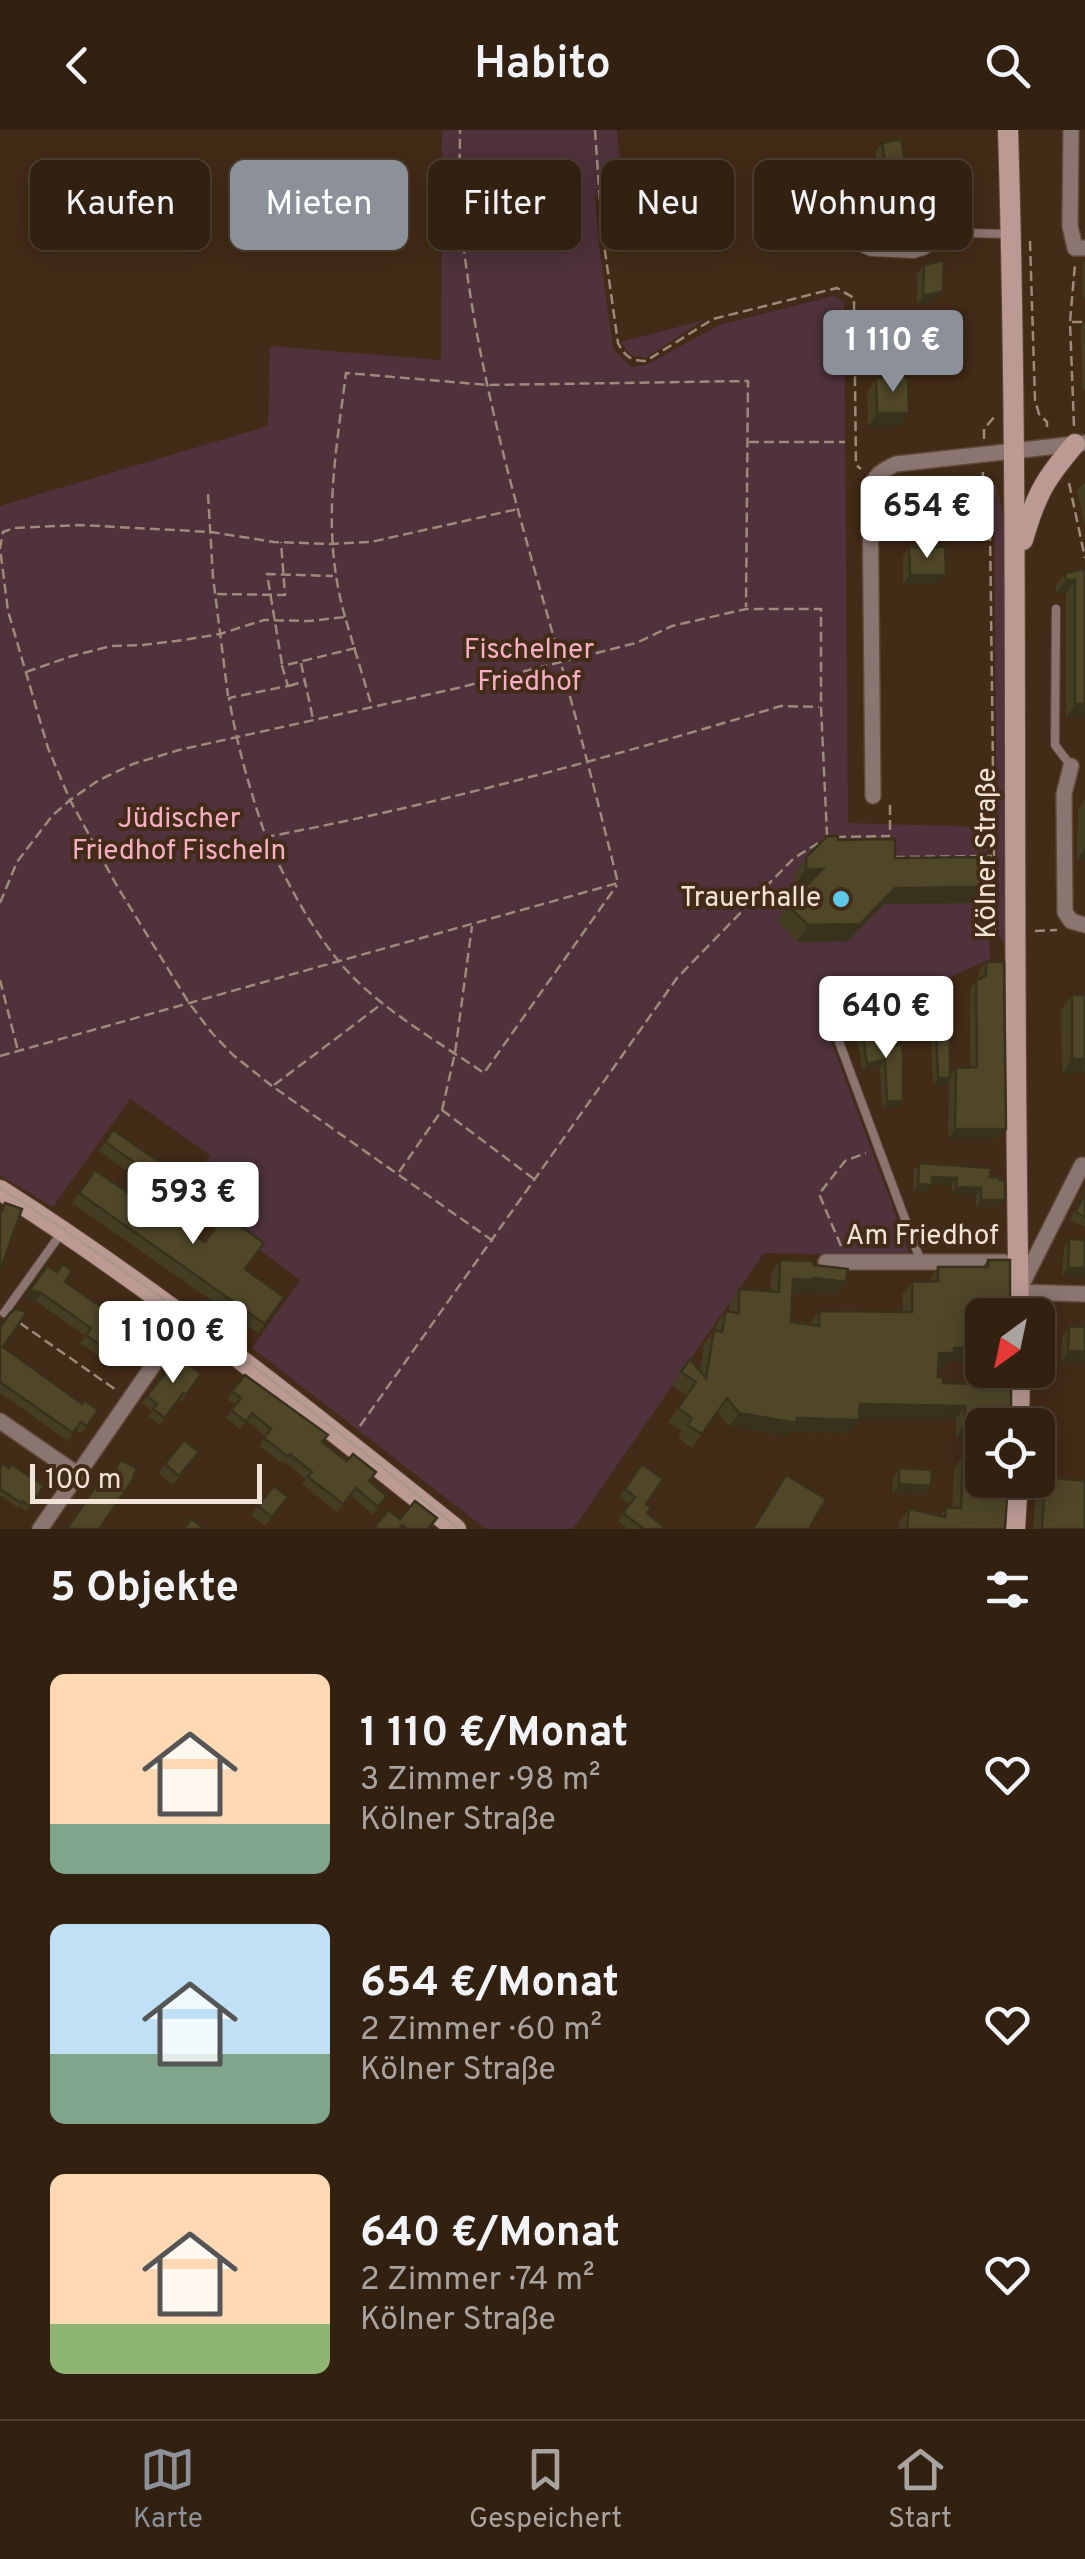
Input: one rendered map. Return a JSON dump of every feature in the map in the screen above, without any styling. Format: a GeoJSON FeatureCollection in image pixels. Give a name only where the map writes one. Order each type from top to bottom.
{"type":"FeatureCollection","features":[{"type":"Feature","properties":{"kind":"main road","name":"Kölner Straße"},"geometry":{"type":"LineString","coordinates":[[1008,130],[1021,234],[1008,939],[1018,1298]]}},
{"type":"Feature","properties":{"kind":"main road"},"geometry":{"type":"LineString","coordinates":[[1016,566],[1039,491],[1080,443]]}},
{"type":"Feature","properties":{"kind":"main road"},"geometry":{"type":"LineString","coordinates":[[0,1190],[185,1319],[456,1529]]}},
{"type":"Feature","properties":{"kind":"main road"},"geometry":{"type":"LineString","coordinates":[[1016,1529],[1017,1498]]}},
{"type":"Feature","properties":{"kind":"street"},"geometry":{"type":"LineString","coordinates":[[1070,130],[1070,226],[1080,248]]}},
{"type":"Feature","properties":{"kind":"street"},"geometry":{"type":"LineString","coordinates":[[873,796],[872,480],[880,471],[896,464],[1080,443]]}},
{"type":"Feature","properties":{"kind":"street"},"geometry":{"type":"LineString","coordinates":[[1071,766],[1064,794],[1066,912],[1078,924]]}},
{"type":"Feature","properties":{"kind":"street"},"geometry":{"type":"LineString","coordinates":[[1085,1161],[1018,1292],[1085,1294]]}},
{"type":"Feature","properties":{"kind":"street","name":"Am Friedhof"},"geometry":{"type":"LineString","coordinates":[[826,1262],[1018,1262]]}},
{"type":"Feature","properties":{"kind":"street"},"geometry":{"type":"LineString","coordinates":[[40,1529],[185,1319]]}},
{"type":"Feature","properties":{"kind":"street"},"geometry":{"type":"LineString","coordinates":[[0,1420],[78,1474]]}},
{"type":"Feature","properties":{"kind":"lane"},"geometry":{"type":"LineString","coordinates":[[972,233],[1021,234]]}},
{"type":"Feature","properties":{"kind":"lane"},"geometry":{"type":"LineString","coordinates":[[866,250],[914,254],[926,250]]}},
{"type":"Feature","properties":{"kind":"lane"},"geometry":{"type":"LineString","coordinates":[[1056,609],[1056,745],[1071,766]]}},
{"type":"Feature","properties":{"kind":"lane"},"geometry":{"type":"LineString","coordinates":[[838,1040],[921,1262]]}},
{"type":"Feature","properties":{"kind":"lane"},"geometry":{"type":"LineString","coordinates":[[2,1311],[62,1232]]}},
{"type":"Feature","properties":{"kind":"path"},"geometry":{"type":"LineString","coordinates":[[208,494],[228,698],[251,794],[282,873],[338,961],[382,1002],[484,1073],[618,883],[518,509],[478,338],[461,220],[460,130]]}},
{"type":"Feature","properties":{"kind":"path"},"geometry":{"type":"LineString","coordinates":[[595,130],[602,230],[618,342],[625,355],[634,362],[646,361],[713,320],[836,288],[854,298],[856,465],[872,480]]}},
{"type":"Feature","properties":{"kind":"path"},"geometry":{"type":"LineString","coordinates":[[1021,234],[1035,400],[1039,414],[1047,422],[1045,448]]}},
{"type":"Feature","properties":{"kind":"path"},"geometry":{"type":"LineString","coordinates":[[1080,248],[1070,322],[1080,443]]}},
{"type":"Feature","properties":{"kind":"path"},"geometry":{"type":"LineString","coordinates":[[1070,322],[1085,322]]}},
{"type":"Feature","properties":{"kind":"path"},"geometry":{"type":"LineString","coordinates":[[372,707],[345,617],[331,544],[332,488],[346,374],[488,385],[748,382],[746,609]]}},
{"type":"Feature","properties":{"kind":"path"},"geometry":{"type":"LineString","coordinates":[[748,442],[844,442]]}},
{"type":"Feature","properties":{"kind":"path"},"geometry":{"type":"LineString","coordinates":[[984,455],[982,494],[990,528],[995,934],[1008,939],[1078,924]]}},
{"type":"Feature","properties":{"kind":"path"},"geometry":{"type":"LineString","coordinates":[[1068,482],[1085,558]]}},
{"type":"Feature","properties":{"kind":"path"},"geometry":{"type":"LineString","coordinates":[[493,1241],[272,1086],[233,1055],[189,1003],[117,886],[70,800],[48,748],[8,612],[0,548],[3,532],[14,528],[79,524],[211,532],[281,542],[371,542],[518,509]]}},
{"type":"Feature","properties":{"kind":"path"},"geometry":{"type":"LineString","coordinates":[[216,594],[285,596],[281,542]]}},
{"type":"Feature","properties":{"kind":"path"},"geometry":{"type":"LineString","coordinates":[[288,686],[267,574],[335,576]]}},
{"type":"Feature","properties":{"kind":"path"},"geometry":{"type":"LineString","coordinates":[[0,902],[17,862],[52,816],[100,780],[133,764],[236,736],[636,643],[672,626],[746,609],[821,609],[821,707],[828,837]]}},
{"type":"Feature","properties":{"kind":"path"},"geometry":{"type":"LineString","coordinates":[[24,673],[111,646],[144,646],[220,634],[264,620],[309,622],[345,617]]}},
{"type":"Feature","properties":{"kind":"path"},"geometry":{"type":"LineString","coordinates":[[282,666],[356,648]]}},
{"type":"Feature","properties":{"kind":"path"},"geometry":{"type":"LineString","coordinates":[[301,661],[314,720]]}},
{"type":"Feature","properties":{"kind":"path"},"geometry":{"type":"LineString","coordinates":[[228,698],[305,681]]}},
{"type":"Feature","properties":{"kind":"path"},"geometry":{"type":"LineString","coordinates":[[266,837],[500,787],[781,706],[821,707]]}},
{"type":"Feature","properties":{"kind":"path"},"geometry":{"type":"LineString","coordinates":[[890,805],[890,846]]}},
{"type":"Feature","properties":{"kind":"path"},"geometry":{"type":"LineString","coordinates":[[348,1443],[677,978],[794,858],[828,837],[890,836]]}},
{"type":"Feature","properties":{"kind":"path"},"geometry":{"type":"LineString","coordinates":[[890,857],[994,856]]}},
{"type":"Feature","properties":{"kind":"path"},"geometry":{"type":"LineString","coordinates":[[0,1056],[618,883]]}},
{"type":"Feature","properties":{"kind":"path"},"geometry":{"type":"LineString","coordinates":[[398,1174],[442,1110],[456,1053],[472,924]]}},
{"type":"Feature","properties":{"kind":"path"},"geometry":{"type":"LineString","coordinates":[[0,980],[18,1051]]}},
{"type":"Feature","properties":{"kind":"path"},"geometry":{"type":"LineString","coordinates":[[272,1086],[382,1002]]}},
{"type":"Feature","properties":{"kind":"path"},"geometry":{"type":"LineString","coordinates":[[442,1110],[536,1180]]}},
{"type":"Feature","properties":{"kind":"path"},"geometry":{"type":"LineString","coordinates":[[848,1261],[819,1194],[846,1160],[878,1148]]}},
{"type":"Feature","properties":{"kind":"path"},"geometry":{"type":"LineString","coordinates":[[2,1311],[130,1399]]}},
{"type":"Feature","properties":{"kind":"green space","name":"Fischelner Friedhof"},"geometry":{"type":"Polygon","coordinates":[[[442,130],[617,130],[620,160],[601,160],[601,193],[595,195],[613,349],[631,367],[646,365],[719,325],[833,296],[844,302],[848,823],[986,827],[990,959],[828,1033],[911,1256],[764,1253],[573,1529],[486,1529],[252,1348],[300,1280],[183,1192],[210,1155],[130,1099],[53,1207],[0,1175],[0,506],[268,426],[270,346],[441,360],[441,250],[581,250],[581,160],[442,160],[442,130]]]}},
{"type":"Feature","properties":{"kind":"green space"},"geometry":{"type":"Polygon","coordinates":[[[704,320],[646,358],[630,355],[621,342],[704,320]]]}},
{"type":"Feature","properties":{"kind":"green space"},"geometry":{"type":"Polygon","coordinates":[[[993,485],[1003,513],[1008,951],[998,933],[994,528],[986,495],[993,485]]]}},
{"type":"Feature","properties":{"kind":"building"},"geometry":{"type":"Polygon","coordinates":[[[901,139],[905,160],[885,160],[882,143],[901,139]]]}},
{"type":"Feature","properties":{"kind":"building"},"geometry":{"type":"Polygon","coordinates":[[[944,260],[943,291],[923,296],[924,265],[944,260]]]}},
{"type":"Feature","properties":{"kind":"building"},"geometry":{"type":"Polygon","coordinates":[[[908,377],[909,413],[877,413],[876,378],[908,377]]]}},
{"type":"Feature","properties":{"kind":"building"},"geometry":{"type":"Polygon","coordinates":[[[909,547],[945,547],[946,575],[910,575],[909,547]]]}},
{"type":"Feature","properties":{"kind":"building"},"geometry":{"type":"Polygon","coordinates":[[[1085,569],[1085,704],[1075,704],[1075,580],[1066,580],[1065,573],[1085,569]]]}},
{"type":"Feature","properties":{"kind":"building"},"geometry":{"type":"Polygon","coordinates":[[[827,836],[838,836],[838,840],[895,839],[895,858],[990,857],[990,887],[895,888],[860,924],[808,925],[787,905],[823,869],[806,869],[806,858],[827,836]]]}},
{"type":"Feature","properties":{"kind":"building"},"geometry":{"type":"Polygon","coordinates":[[[986,962],[1004,962],[1006,1129],[955,1129],[956,1068],[977,1067],[976,980],[986,976],[986,962]]]}},
{"type":"Feature","properties":{"kind":"building"},"geometry":{"type":"Polygon","coordinates":[[[1072,995],[1085,995],[1085,1059],[1072,1059],[1072,995]]]}},
{"type":"Feature","properties":{"kind":"building"},"geometry":{"type":"Polygon","coordinates":[[[944,1000],[944,1029],[930,1030],[929,1005],[944,1000]]]}},
{"type":"Feature","properties":{"kind":"building"},"geometry":{"type":"Polygon","coordinates":[[[877,1025],[879,1035],[888,1034],[891,1046],[901,1045],[903,1101],[887,1101],[885,1060],[867,1064],[862,1031],[877,1025]]]}},
{"type":"Feature","properties":{"kind":"building"},"geometry":{"type":"Polygon","coordinates":[[[936,1030],[950,1030],[950,1078],[938,1078],[936,1030]]]}},
{"type":"Feature","properties":{"kind":"building"},"geometry":{"type":"Polygon","coordinates":[[[113,1130],[158,1161],[150,1173],[105,1142],[113,1130]]]}},
{"type":"Feature","properties":{"kind":"building"},"geometry":{"type":"Polygon","coordinates":[[[919,1163],[991,1168],[990,1177],[1005,1180],[1005,1200],[981,1200],[981,1188],[956,1187],[957,1178],[932,1177],[932,1185],[918,1184],[919,1163]]]}},
{"type":"Feature","properties":{"kind":"building"},"geometry":{"type":"Polygon","coordinates":[[[95,1170],[205,1242],[225,1215],[264,1243],[245,1269],[284,1297],[265,1324],[79,1193],[95,1170]]]}},
{"type":"Feature","properties":{"kind":"building"},"geometry":{"type":"Polygon","coordinates":[[[1085,1193],[1085,1217],[1076,1212],[1085,1193]]]}},
{"type":"Feature","properties":{"kind":"building"},"geometry":{"type":"Polygon","coordinates":[[[5,1203],[22,1209],[0,1271],[0,1210],[5,1203]]]}},
{"type":"Feature","properties":{"kind":"building"},"geometry":{"type":"Polygon","coordinates":[[[1069,1239],[1085,1240],[1085,1268],[1068,1268],[1069,1239]]]}},
{"type":"Feature","properties":{"kind":"building"},"geometry":{"type":"Polygon","coordinates":[[[780,1260],[814,1261],[814,1265],[848,1269],[846,1282],[793,1279],[791,1322],[819,1326],[819,1311],[912,1312],[912,1282],[938,1281],[938,1267],[988,1267],[988,1260],[1010,1260],[1010,1298],[965,1298],[965,1348],[939,1353],[938,1377],[943,1377],[943,1383],[965,1384],[965,1388],[1011,1388],[1011,1408],[860,1404],[859,1420],[797,1418],[796,1423],[739,1413],[727,1398],[702,1434],[687,1425],[692,1418],[678,1408],[696,1382],[681,1372],[690,1359],[706,1378],[714,1330],[722,1332],[726,1311],[739,1313],[739,1289],[779,1292],[780,1260]]]}},
{"type":"Feature","properties":{"kind":"building"},"geometry":{"type":"Polygon","coordinates":[[[63,1264],[72,1271],[65,1282],[104,1309],[99,1317],[137,1344],[124,1362],[86,1335],[91,1328],[41,1293],[30,1290],[47,1266],[57,1272],[63,1264]]]}},
{"type":"Feature","properties":{"kind":"building"},"geometry":{"type":"Polygon","coordinates":[[[16,1309],[27,1312],[3,1347],[82,1404],[84,1400],[98,1410],[87,1426],[81,1422],[73,1433],[0,1382],[0,1327],[16,1309]]]}},
{"type":"Feature","properties":{"kind":"building"},"geometry":{"type":"Polygon","coordinates":[[[1069,1326],[1085,1327],[1085,1352],[1068,1351],[1069,1326]]]}},
{"type":"Feature","properties":{"kind":"building"},"geometry":{"type":"Polygon","coordinates":[[[178,1357],[201,1374],[165,1418],[153,1409],[157,1404],[147,1396],[178,1357]]]}},
{"type":"Feature","properties":{"kind":"building"},"geometry":{"type":"Polygon","coordinates":[[[245,1375],[328,1435],[322,1442],[347,1461],[353,1454],[376,1472],[369,1481],[387,1496],[378,1507],[356,1488],[343,1504],[308,1477],[312,1472],[264,1438],[271,1429],[252,1413],[246,1422],[231,1410],[241,1398],[232,1391],[245,1375]]]}},
{"type":"Feature","properties":{"kind":"building"},"geometry":{"type":"Polygon","coordinates":[[[184,1440],[199,1452],[179,1476],[165,1464],[184,1440]]]}},
{"type":"Feature","properties":{"kind":"building"},"geometry":{"type":"Polygon","coordinates":[[[963,1455],[965,1498],[1007,1498],[1005,1529],[907,1529],[909,1509],[945,1517],[946,1508],[961,1508],[963,1455]]]}},
{"type":"Feature","properties":{"kind":"building"},"geometry":{"type":"Polygon","coordinates":[[[120,1460],[137,1468],[99,1529],[67,1529],[106,1471],[112,1476],[120,1460]]]}},
{"type":"Feature","properties":{"kind":"building"},"geometry":{"type":"Polygon","coordinates":[[[3,1464],[9,1468],[11,1464],[44,1486],[30,1507],[0,1489],[3,1464]]]}},
{"type":"Feature","properties":{"kind":"building"},"geometry":{"type":"Polygon","coordinates":[[[642,1464],[663,1479],[646,1504],[651,1507],[647,1513],[663,1529],[644,1529],[623,1513],[635,1497],[625,1489],[642,1464]]]}},
{"type":"Feature","properties":{"kind":"building"},"geometry":{"type":"Polygon","coordinates":[[[899,1468],[932,1470],[931,1486],[899,1484],[899,1468]]]}},
{"type":"Feature","properties":{"kind":"building"},"geometry":{"type":"Polygon","coordinates":[[[786,1475],[826,1499],[809,1529],[753,1529],[786,1475]]]}},
{"type":"Feature","properties":{"kind":"building"},"geometry":{"type":"Polygon","coordinates":[[[1055,1478],[1085,1481],[1085,1529],[1042,1529],[1044,1498],[1055,1498],[1055,1478]]]}},
{"type":"Feature","properties":{"kind":"building"},"geometry":{"type":"Polygon","coordinates":[[[274,1486],[288,1497],[272,1517],[258,1506],[274,1486]]]}},
{"type":"Feature","properties":{"kind":"building"},"geometry":{"type":"Polygon","coordinates":[[[415,1501],[437,1518],[428,1529],[407,1529],[402,1525],[399,1529],[375,1527],[388,1510],[400,1519],[415,1501]]]}},
{"type":"Feature","properties":{"kind":"building"},"geometry":{"type":"Polygon","coordinates":[[[191,1519],[206,1529],[184,1529],[191,1519]]]}},
{"type":"Feature","properties":{"kind":"tram line"},"geometry":{"type":"LineString","coordinates":[[0,1188],[177,1309],[459,1529]]}},
{"type":"Feature","properties":{"kind":"place","name":"Trauerhalle"},"geometry":{"type":"Point","coordinates":[841,899]}},
{"type":"Feature","properties":{"kind":"park label","name":"Jüdischer Friedhof Fischeln"},"geometry":{"type":"Point","coordinates":[179,836]}}]}
